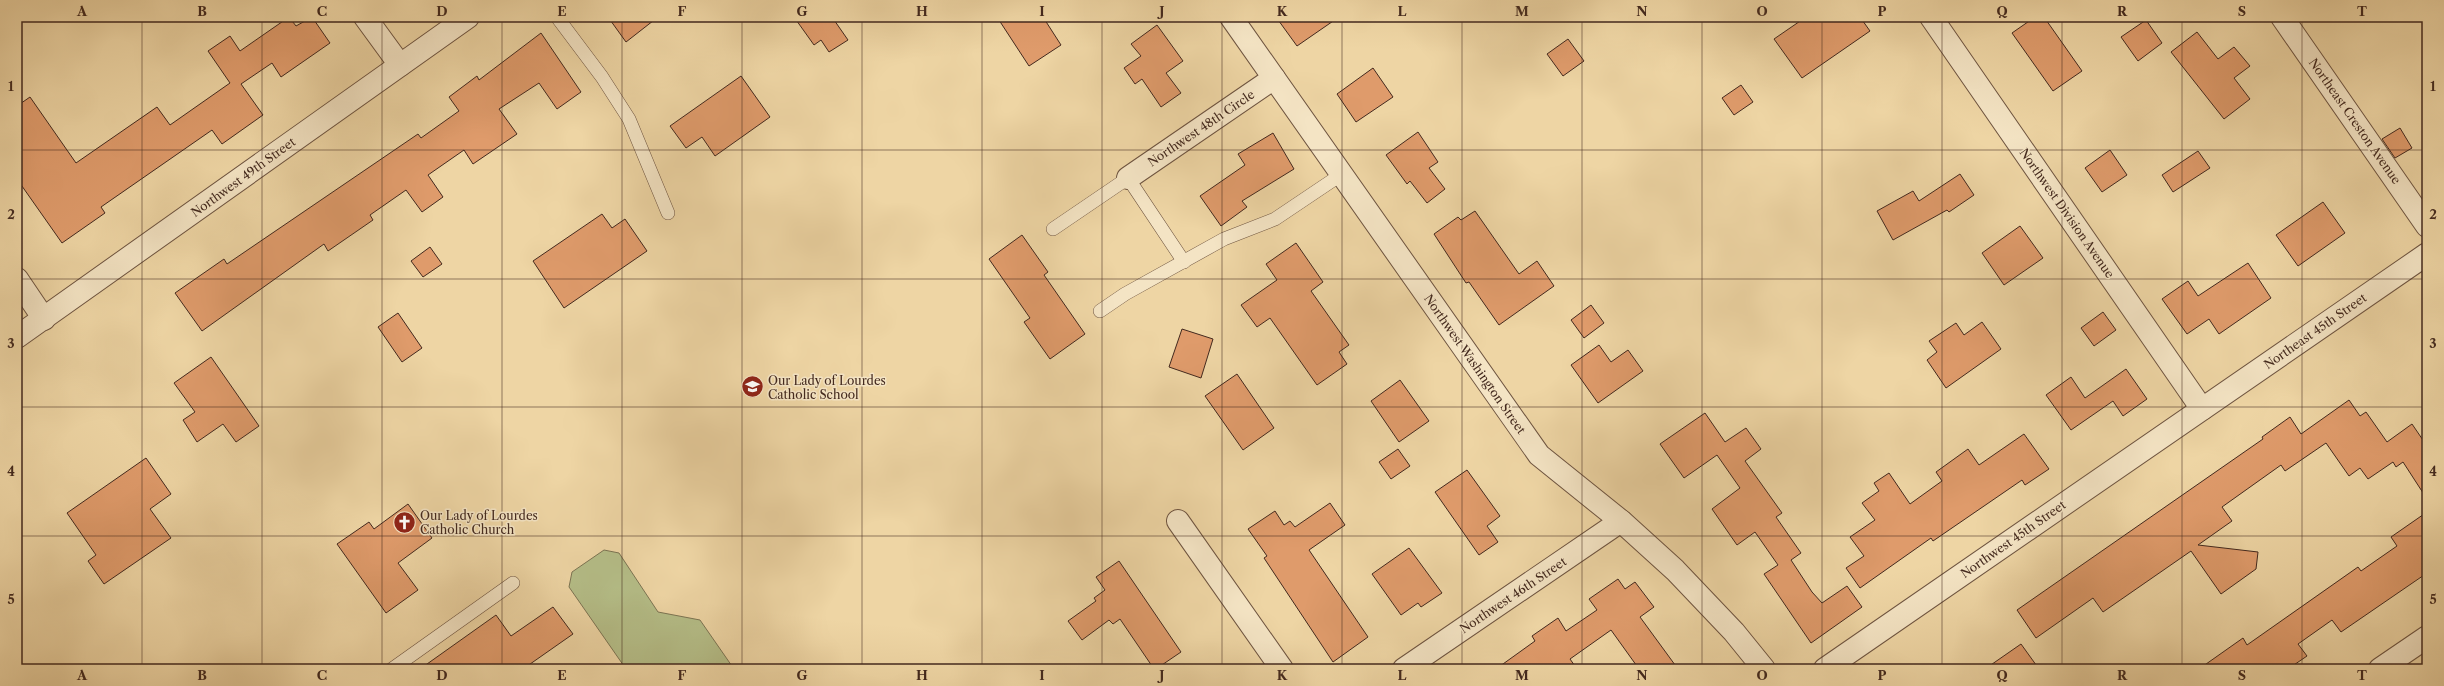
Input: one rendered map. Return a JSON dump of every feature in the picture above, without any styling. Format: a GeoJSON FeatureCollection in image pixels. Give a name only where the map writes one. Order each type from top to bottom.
{"type":"FeatureCollection","features":[{"type":"Feature","properties":{"kind":"street"},"geometry":{"type":"LineString","coordinates":[[365,17],[400,65]]}},
{"type":"Feature","properties":{"kind":"street","name":"Northwest 49th Street"},"geometry":{"type":"LineString","coordinates":[[17,337],[468,17]]}},
{"type":"Feature","properties":{"kind":"street","name":"Northwest Washington Street"},"geometry":{"type":"LineString","coordinates":[[1231,17],[1539,456],[1621,521],[1676,570],[1734,632],[1764,669]]}},
{"type":"Feature","properties":{"kind":"street","name":"Northwest Division Avenue"},"geometry":{"type":"LineString","coordinates":[[1931,17],[2202,409]]}},
{"type":"Feature","properties":{"kind":"street","name":"Northeast Creston Avenue"},"geometry":{"type":"LineString","coordinates":[[2282,17],[2427,226]]}},
{"type":"Feature","properties":{"kind":"street","name":"Northwest 48th Circle"},"geometry":{"type":"LineString","coordinates":[[1128,178],[1274,78]]}},
{"type":"Feature","properties":{"kind":"street","name":"Northeast 45th Street"},"geometry":{"type":"LineString","coordinates":[[2202,409],[2427,254]]}},
{"type":"Feature","properties":{"kind":"street"},"geometry":{"type":"LineString","coordinates":[[17,279],[44,319]]}},
{"type":"Feature","properties":{"kind":"street","name":"Northwest 45th Street"},"geometry":{"type":"LineString","coordinates":[[1825,669],[2202,409]]}},
{"type":"Feature","properties":{"kind":"street"},"geometry":{"type":"LineString","coordinates":[[1178,521],[1282,669]]}},
{"type":"Feature","properties":{"kind":"street","name":"Northwest 46th Street"},"geometry":{"type":"LineString","coordinates":[[1404,669],[1621,521]]}},
{"type":"Feature","properties":{"kind":"street"},"geometry":{"type":"LineString","coordinates":[[2380,669],[2427,637]]}},
{"type":"Feature","properties":{"kind":"lane"},"geometry":{"type":"LineString","coordinates":[[557,17],[602,77],[629,119],[668,213]]}},
{"type":"Feature","properties":{"kind":"lane"},"geometry":{"type":"LineString","coordinates":[[1100,311],[1125,294],[1224,239],[1275,219],[1342,174]]}},
{"type":"Feature","properties":{"kind":"lane"},"geometry":{"type":"LineString","coordinates":[[1053,229],[1128,178],[1184,262]]}},
{"type":"Feature","properties":{"kind":"lane"},"geometry":{"type":"LineString","coordinates":[[392,669],[513,582]]}},
{"type":"Feature","properties":{"kind":"green space"},"geometry":{"type":"Polygon","coordinates":[[[604,550],[619,553],[658,612],[700,620],[734,669],[626,669],[569,587],[572,572],[604,550]]]}},
{"type":"Feature","properties":{"kind":"building"},"geometry":{"type":"Polygon","coordinates":[[[289,17],[296,26],[312,17],[330,43],[281,77],[272,63],[241,84],[263,115],[222,144],[212,130],[101,207],[105,213],[62,243],[17,179],[17,106],[30,97],[76,163],[157,107],[170,125],[230,83],[208,51],[230,36],[240,51],[289,17]]]}},
{"type":"Feature","properties":{"kind":"building"},"geometry":{"type":"Polygon","coordinates":[[[608,17],[658,17],[626,42],[608,17]]]}},
{"type":"Feature","properties":{"kind":"building"},"geometry":{"type":"Polygon","coordinates":[[[794,17],[832,17],[848,40],[829,52],[821,40],[814,45],[794,17]]]}},
{"type":"Feature","properties":{"kind":"building"},"geometry":{"type":"Polygon","coordinates":[[[997,17],[1043,17],[1061,45],[1029,66],[997,17]]]}},
{"type":"Feature","properties":{"kind":"building"},"geometry":{"type":"Polygon","coordinates":[[[1276,17],[1339,17],[1297,46],[1276,17]]]}},
{"type":"Feature","properties":{"kind":"building"},"geometry":{"type":"Polygon","coordinates":[[[1806,17],[1860,17],[1870,31],[1802,78],[1774,39],[1806,17]]]}},
{"type":"Feature","properties":{"kind":"building"},"geometry":{"type":"Polygon","coordinates":[[[2035,17],[2044,17],[2082,71],[2053,91],[2012,33],[2035,17]]]}},
{"type":"Feature","properties":{"kind":"building"},"geometry":{"type":"Polygon","coordinates":[[[2146,20],[2162,43],[2138,61],[2121,37],[2146,20]]]}},
{"type":"Feature","properties":{"kind":"building"},"geometry":{"type":"Polygon","coordinates":[[[1157,25],[1183,61],[1166,73],[1181,93],[1161,107],[1142,79],[1135,84],[1124,68],[1141,56],[1131,44],[1157,25]]]}},
{"type":"Feature","properties":{"kind":"building"},"geometry":{"type":"Polygon","coordinates":[[[2197,32],[2218,59],[2234,47],[2250,66],[2234,78],[2250,99],[2224,119],[2171,52],[2197,32]]]}},
{"type":"Feature","properties":{"kind":"building"},"geometry":{"type":"Polygon","coordinates":[[[541,33],[581,92],[557,109],[539,83],[499,109],[517,134],[473,164],[464,150],[428,175],[443,197],[422,212],[406,190],[370,215],[373,220],[328,251],[324,244],[202,331],[175,293],[224,259],[227,264],[418,134],[421,138],[459,111],[449,97],[477,76],[479,80],[541,33]]]}},
{"type":"Feature","properties":{"kind":"building"},"geometry":{"type":"Polygon","coordinates":[[[1568,39],[1584,61],[1563,76],[1547,54],[1568,39]]]}},
{"type":"Feature","properties":{"kind":"building"},"geometry":{"type":"Polygon","coordinates":[[[1373,68],[1393,97],[1356,122],[1337,94],[1373,68]]]}},
{"type":"Feature","properties":{"kind":"building"},"geometry":{"type":"Polygon","coordinates":[[[741,76],[770,117],[715,156],[702,137],[686,148],[670,126],[741,76]]]}},
{"type":"Feature","properties":{"kind":"building"},"geometry":{"type":"Polygon","coordinates":[[[1741,85],[1753,102],[1734,115],[1722,98],[1741,85]]]}},
{"type":"Feature","properties":{"kind":"building"},"geometry":{"type":"Polygon","coordinates":[[[2400,128],[2412,148],[2395,158],[2382,139],[2400,128]]]}},
{"type":"Feature","properties":{"kind":"building"},"geometry":{"type":"Polygon","coordinates":[[[1418,132],[1438,162],[1429,168],[1445,189],[1427,203],[1410,181],[1407,184],[1386,155],[1418,132]]]}},
{"type":"Feature","properties":{"kind":"building"},"geometry":{"type":"Polygon","coordinates":[[[1273,133],[1294,169],[1242,201],[1247,207],[1221,226],[1200,196],[1245,165],[1238,154],[1273,133]]]}},
{"type":"Feature","properties":{"kind":"building"},"geometry":{"type":"Polygon","coordinates":[[[2110,150],[2127,175],[2102,192],[2085,168],[2110,150]]]}},
{"type":"Feature","properties":{"kind":"building"},"geometry":{"type":"Polygon","coordinates":[[[2198,151],[2210,168],[2173,192],[2162,175],[2198,151]]]}},
{"type":"Feature","properties":{"kind":"building"},"geometry":{"type":"Polygon","coordinates":[[[1960,174],[1974,195],[1949,212],[1947,210],[1893,240],[1877,211],[1913,191],[1919,201],[1960,174]]]}},
{"type":"Feature","properties":{"kind":"building"},"geometry":{"type":"Polygon","coordinates":[[[2323,202],[2345,233],[2298,266],[2276,235],[2323,202]]]}},
{"type":"Feature","properties":{"kind":"building"},"geometry":{"type":"Polygon","coordinates":[[[1475,211],[1519,274],[1537,261],[1554,286],[1499,325],[1469,282],[1466,283],[1434,234],[1458,217],[1461,220],[1475,211]]]}},
{"type":"Feature","properties":{"kind":"building"},"geometry":{"type":"Polygon","coordinates":[[[602,214],[612,228],[625,219],[647,251],[564,308],[533,261],[602,214]]]}},
{"type":"Feature","properties":{"kind":"building"},"geometry":{"type":"Polygon","coordinates":[[[2020,226],[2043,258],[2004,285],[1982,253],[2020,226]]]}},
{"type":"Feature","properties":{"kind":"building"},"geometry":{"type":"Polygon","coordinates":[[[1022,235],[1048,272],[1044,275],[1085,334],[1050,359],[1024,322],[1030,318],[989,259],[1022,235]]]}},
{"type":"Feature","properties":{"kind":"building"},"geometry":{"type":"Polygon","coordinates":[[[1296,243],[1323,282],[1311,291],[1349,345],[1339,352],[1347,364],[1317,385],[1270,318],[1257,327],[1241,305],[1277,280],[1266,264],[1296,243]]]}},
{"type":"Feature","properties":{"kind":"building"},"geometry":{"type":"Polygon","coordinates":[[[430,247],[442,264],[423,277],[411,261],[430,247]]]}},
{"type":"Feature","properties":{"kind":"building"},"geometry":{"type":"Polygon","coordinates":[[[2248,263],[2271,298],[2219,334],[2209,319],[2187,334],[2162,299],[2188,281],[2198,296],[2248,263]]]}},
{"type":"Feature","properties":{"kind":"building"},"geometry":{"type":"Polygon","coordinates":[[[1591,305],[1604,323],[1584,338],[1571,320],[1591,305]]]}},
{"type":"Feature","properties":{"kind":"building"},"geometry":{"type":"Polygon","coordinates":[[[2103,312],[2116,330],[2094,346],[2081,328],[2103,312]]]}},
{"type":"Feature","properties":{"kind":"building"},"geometry":{"type":"Polygon","coordinates":[[[398,313],[422,348],[402,362],[378,327],[398,313]]]}},
{"type":"Feature","properties":{"kind":"building"},"geometry":{"type":"Polygon","coordinates":[[[1982,322],[2001,349],[1946,388],[1927,360],[1937,352],[1929,341],[1956,323],[1964,335],[1982,322]]]}},
{"type":"Feature","properties":{"kind":"building"},"geometry":{"type":"Polygon","coordinates":[[[1182,329],[1213,339],[1201,378],[1169,367],[1182,329]]]}},
{"type":"Feature","properties":{"kind":"building"},"geometry":{"type":"Polygon","coordinates":[[[1599,345],[1611,362],[1628,350],[1643,371],[1598,403],[1571,365],[1599,345]]]}},
{"type":"Feature","properties":{"kind":"building"},"geometry":{"type":"Polygon","coordinates":[[[211,357],[259,426],[236,442],[223,424],[197,442],[183,420],[195,412],[174,383],[211,357]]]}},
{"type":"Feature","properties":{"kind":"building"},"geometry":{"type":"Polygon","coordinates":[[[2126,369],[2147,399],[2123,416],[2113,401],[2071,430],[2046,395],[2071,377],[2085,398],[2126,369]]]}},
{"type":"Feature","properties":{"kind":"building"},"geometry":{"type":"Polygon","coordinates":[[[1237,374],[1274,428],[1243,450],[1205,396],[1237,374]]]}},
{"type":"Feature","properties":{"kind":"building"},"geometry":{"type":"Polygon","coordinates":[[[1400,380],[1429,421],[1399,442],[1371,401],[1400,380]]]}},
{"type":"Feature","properties":{"kind":"building"},"geometry":{"type":"Polygon","coordinates":[[[2349,400],[2360,416],[2366,412],[2387,442],[2412,424],[2427,446],[2427,499],[2403,462],[2396,467],[2393,462],[2368,479],[2360,468],[2349,476],[2326,443],[2285,471],[2281,465],[2222,507],[2232,521],[2198,545],[2258,552],[2256,569],[2221,594],[2191,551],[2103,612],[2093,598],[2036,638],[2017,610],[2263,439],[2262,437],[2290,417],[2301,434],[2349,400]]]}},
{"type":"Feature","properties":{"kind":"building"},"geometry":{"type":"Polygon","coordinates":[[[1705,413],[1725,442],[1746,428],[1761,449],[1745,461],[1782,513],[1776,517],[1801,553],[1791,560],[1812,592],[1822,603],[1847,586],[1862,607],[1811,643],[1764,574],[1778,565],[1755,532],[1737,545],[1712,509],[1740,488],[1717,455],[1684,478],[1660,444],[1705,413]]]}},
{"type":"Feature","properties":{"kind":"building"},"geometry":{"type":"Polygon","coordinates":[[[2024,434],[2049,469],[2025,485],[2022,480],[1933,541],[1931,538],[1860,588],[1846,568],[1864,556],[1850,537],[1875,520],[1862,503],[1879,491],[1874,483],[1889,473],[1910,504],[1942,481],[1936,472],[1968,449],[1979,465],[2024,434]]]}},
{"type":"Feature","properties":{"kind":"building"},"geometry":{"type":"Polygon","coordinates":[[[1398,449],[1410,466],[1391,479],[1379,462],[1398,449]]]}},
{"type":"Feature","properties":{"kind":"building"},"geometry":{"type":"Polygon","coordinates":[[[146,458],[171,494],[150,509],[171,538],[104,584],[88,561],[96,555],[67,513],[146,458]]]}},
{"type":"Feature","properties":{"kind":"building"},"geometry":{"type":"Polygon","coordinates":[[[1467,470],[1500,516],[1487,526],[1498,542],[1479,555],[1435,492],[1467,470]]]}},
{"type":"Feature","properties":{"kind":"building"},"geometry":{"type":"Polygon","coordinates":[[[1330,503],[1345,525],[1309,550],[1368,637],[1333,662],[1264,558],[1267,556],[1248,529],[1275,511],[1284,525],[1290,521],[1295,527],[1330,503]]]}},
{"type":"Feature","properties":{"kind":"building"},"geometry":{"type":"Polygon","coordinates":[[[408,504],[432,538],[398,563],[418,590],[386,613],[337,544],[369,522],[374,529],[408,504]]]}},
{"type":"Feature","properties":{"kind":"building"},"geometry":{"type":"Polygon","coordinates":[[[2427,512],[2427,573],[2341,632],[2332,620],[2298,644],[2307,656],[2288,669],[2199,669],[2243,638],[2247,645],[2358,567],[2361,571],[2397,546],[2391,537],[2427,512]]]}},
{"type":"Feature","properties":{"kind":"building"},"geometry":{"type":"Polygon","coordinates":[[[1409,548],[1442,593],[1421,607],[1418,603],[1401,615],[1372,574],[1409,548]]]}},
{"type":"Feature","properties":{"kind":"building"},"geometry":{"type":"Polygon","coordinates":[[[1119,561],[1181,652],[1156,669],[1154,669],[1120,619],[1113,624],[1109,620],[1082,640],[1068,621],[1096,601],[1094,598],[1105,590],[1096,577],[1119,561]]]}},
{"type":"Feature","properties":{"kind":"building"},"geometry":{"type":"Polygon","coordinates":[[[1618,579],[1625,589],[1635,582],[1654,607],[1640,617],[1678,669],[1639,669],[1611,630],[1570,659],[1577,669],[1496,669],[1535,641],[1532,636],[1558,618],[1566,631],[1597,610],[1589,599],[1618,579]]]}},
{"type":"Feature","properties":{"kind":"building"},"geometry":{"type":"Polygon","coordinates":[[[553,607],[573,634],[523,669],[420,669],[496,615],[511,636],[553,607]]]}},
{"type":"Feature","properties":{"kind":"building"},"geometry":{"type":"Polygon","coordinates":[[[2021,644],[2039,669],[1985,669],[2021,644]]]}},
{"type":"Feature","properties":{"kind":"place","name":"Our Lady of Lourdes Catholic School"},"geometry":{"type":"Point","coordinates":[752,387]}},
{"type":"Feature","properties":{"kind":"place","name":"Our Lady of Lourdes Catholic Church"},"geometry":{"type":"Point","coordinates":[405,522]}}]}
